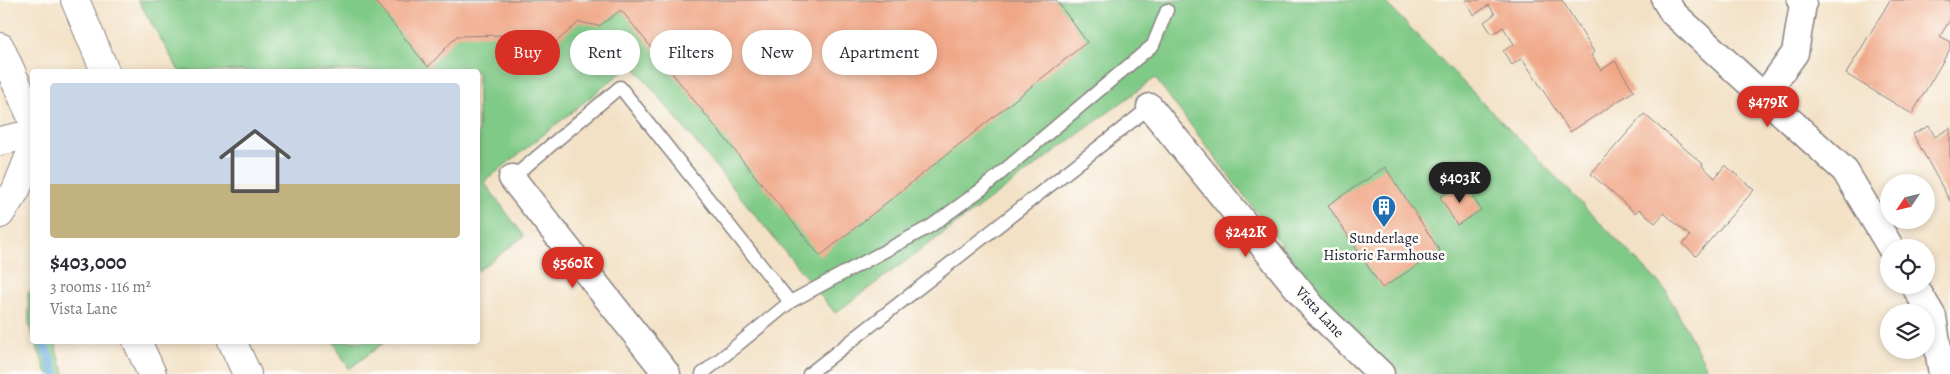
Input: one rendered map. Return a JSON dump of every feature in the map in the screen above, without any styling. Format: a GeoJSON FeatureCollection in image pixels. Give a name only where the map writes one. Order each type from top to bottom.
{"type":"FeatureCollection","features":[{"type":"Feature","properties":{"kind":"main road"},"geometry":{"type":"LineString","coordinates":[[75,0],[105,69]]}},
{"type":"Feature","properties":{"kind":"main road"},"geometry":{"type":"LineString","coordinates":[[0,47],[30,114]]}},
{"type":"Feature","properties":{"kind":"main road"},"geometry":{"type":"LineString","coordinates":[[0,141],[30,134]]}},
{"type":"Feature","properties":{"kind":"main road"},"geometry":{"type":"LineString","coordinates":[[0,214],[16,190],[30,155]]}},
{"type":"Feature","properties":{"kind":"main road"},"geometry":{"type":"LineString","coordinates":[[138,344],[152,374]]}},
{"type":"Feature","properties":{"kind":"main road"},"geometry":{"type":"LineString","coordinates":[[233,344],[247,374]]}},
{"type":"Feature","properties":{"kind":"street"},"geometry":{"type":"LineString","coordinates":[[1665,0],[1673,13],[1845,170],[1886,239]]}},
{"type":"Feature","properties":{"kind":"street"},"geometry":{"type":"LineString","coordinates":[[1764,96],[1795,53],[1803,4],[1800,0]]}},
{"type":"Feature","properties":{"kind":"street","name":"Vista Lane"},"geometry":{"type":"LineString","coordinates":[[1150,107],[1315,310],[1382,374]]}},
{"type":"Feature","properties":{"kind":"street"},"geometry":{"type":"LineString","coordinates":[[512,178],[667,374]]}},
{"type":"Feature","properties":{"kind":"street"},"geometry":{"type":"LineString","coordinates":[[1923,294],[1942,314],[1942,374]]}},
{"type":"Feature","properties":{"kind":"lane"},"geometry":{"type":"LineString","coordinates":[[702,374],[790,302],[932,226],[982,189],[1152,45],[1167,10]]}},
{"type":"Feature","properties":{"kind":"lane"},"geometry":{"type":"LineString","coordinates":[[512,178],[620,87],[790,302]]}},
{"type":"Feature","properties":{"kind":"lane"},"geometry":{"type":"LineString","coordinates":[[809,374],[1150,107]]}},
{"type":"Feature","properties":{"kind":"green space"},"geometry":{"type":"Polygon","coordinates":[[[138,0],[1383,0],[1665,289],[1710,374],[1379,374],[1155,78],[835,313],[640,74],[640,30],[570,30],[570,75],[618,75],[484,182],[524,236],[480,269],[480,69],[178,69],[138,0]]]}},
{"type":"Feature","properties":{"kind":"green space"},"geometry":{"type":"Polygon","coordinates":[[[30,292],[30,329],[29,326],[28,293],[30,292]]]}},
{"type":"Feature","properties":{"kind":"green space"},"geometry":{"type":"Polygon","coordinates":[[[36,344],[56,344],[57,353],[65,374],[47,374],[36,344]]]}},
{"type":"Feature","properties":{"kind":"green space"},"geometry":{"type":"Polygon","coordinates":[[[335,344],[382,344],[349,369],[335,344]]]}},
{"type":"Feature","properties":{"kind":"building"},"geometry":{"type":"Polygon","coordinates":[[[374,0],[1056,0],[1087,42],[820,256],[674,75],[732,75],[732,30],[650,30],[650,46],[640,33],[640,30],[637,30],[621,10],[599,26],[579,22],[560,39],[560,30],[495,30],[495,35],[457,36],[428,67],[374,0]]]}},
{"type":"Feature","properties":{"kind":"building"},"geometry":{"type":"Polygon","coordinates":[[[1465,0],[1562,0],[1594,52],[1591,55],[1601,70],[1615,61],[1634,91],[1570,132],[1522,58],[1512,65],[1503,51],[1514,44],[1503,27],[1492,34],[1484,22],[1495,14],[1489,5],[1474,15],[1465,0]]]}},
{"type":"Feature","properties":{"kind":"building"},"geometry":{"type":"Polygon","coordinates":[[[1890,0],[1950,0],[1950,20],[1940,36],[1950,42],[1950,49],[1912,114],[1846,74],[1890,0]]]}},
{"type":"Feature","properties":{"kind":"building"},"geometry":{"type":"Polygon","coordinates":[[[1644,114],[1703,164],[1702,166],[1715,178],[1725,165],[1754,190],[1696,256],[1683,244],[1690,236],[1664,213],[1655,223],[1639,209],[1635,213],[1591,174],[1644,114]]]}},
{"type":"Feature","properties":{"kind":"building"},"geometry":{"type":"Polygon","coordinates":[[[1929,126],[1935,137],[1950,128],[1950,201],[1913,134],[1929,126]]]}},
{"type":"Feature","properties":{"kind":"building","name":"Sunderlage Historic Farmhouse"},"geometry":{"type":"Polygon","coordinates":[[[1385,167],[1440,251],[1382,288],[1328,205],[1385,167]]]}},
{"type":"Feature","properties":{"kind":"building"},"geometry":{"type":"Polygon","coordinates":[[[1464,183],[1481,210],[1457,225],[1440,197],[1464,183]]]}},
{"type":"Feature","properties":{"kind":"waterway"},"geometry":{"type":"LineString","coordinates":[[44,344],[55,374]]}},
{"type":"Feature","properties":{"kind":"place","name":"Sunderlage Historic Farmhouse"},"geometry":{"type":"Point","coordinates":[1384,228]}}]}
